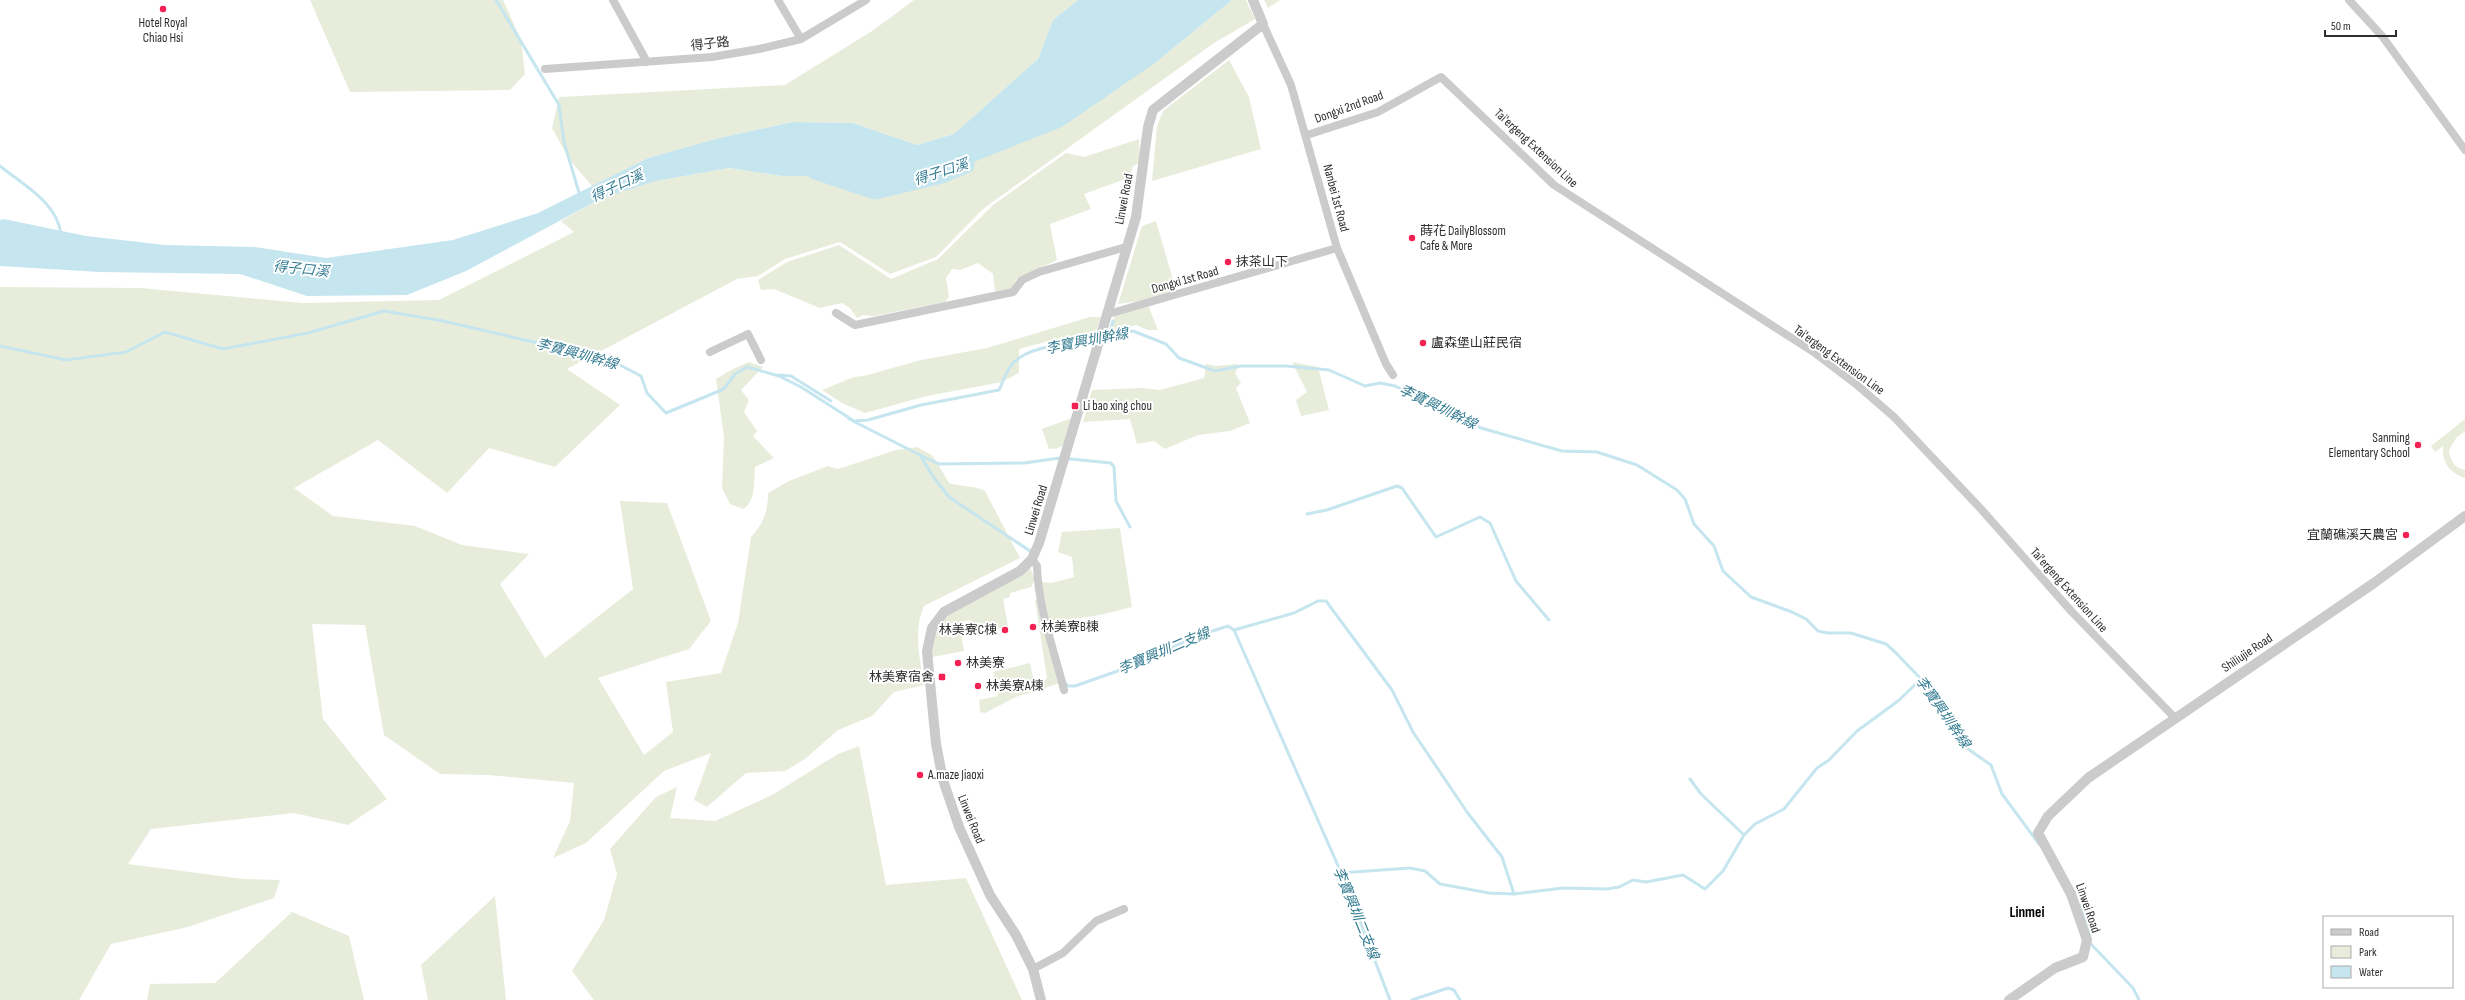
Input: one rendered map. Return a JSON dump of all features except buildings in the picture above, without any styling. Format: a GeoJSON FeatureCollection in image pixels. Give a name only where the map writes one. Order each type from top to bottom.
{"type":"FeatureCollection","features":[{"type":"Feature","properties":{"kind":"street"},"geometry":{"type":"LineString","coordinates":[[613,0],[647,62]]}},
{"type":"Feature","properties":{"kind":"street"},"geometry":{"type":"LineString","coordinates":[[778,0],[801,39]]}},
{"type":"Feature","properties":{"kind":"street","name":"得子路"},"geometry":{"type":"LineString","coordinates":[[545,69],[712,58],[801,39],[866,0]]}},
{"type":"Feature","properties":{"kind":"street"},"geometry":{"type":"LineString","coordinates":[[1253,0],[1263,24]]}},
{"type":"Feature","properties":{"kind":"street"},"geometry":{"type":"LineString","coordinates":[[2349,0],[2382,36],[2465,150]]}},
{"type":"Feature","properties":{"kind":"street","name":"Nanbei 1st Road"},"geometry":{"type":"LineString","coordinates":[[1263,24],[1291,85],[1307,135],[1337,248],[1392,375]]}},
{"type":"Feature","properties":{"kind":"street","name":"Linwei Road"},"geometry":{"type":"LineString","coordinates":[[1041,1000],[1033,969],[1016,935],[990,895],[959,827],[943,780],[936,744],[927,651],[932,628],[944,612],[1020,572],[1032,559],[1050,510],[1136,217],[1148,127],[1154,110],[1263,24]]}},
{"type":"Feature","properties":{"kind":"street","name":"Dongxi 2nd Road"},"geometry":{"type":"LineString","coordinates":[[1307,135],[1378,112],[1441,77]]}},
{"type":"Feature","properties":{"kind":"street","name":"Tai'ergeng Extension Line"},"geometry":{"type":"LineString","coordinates":[[1441,77],[1554,185],[1815,353],[1856,384],[1894,417],[1981,509],[2072,612],[2174,718]]}},
{"type":"Feature","properties":{"kind":"street"},"geometry":{"type":"LineString","coordinates":[[836,313],[856,324],[1013,292],[1022,280],[1039,272],[1126,247]]}},
{"type":"Feature","properties":{"kind":"street","name":"Dongxi 1st Road"},"geometry":{"type":"LineString","coordinates":[[1108,314],[1337,248]]}},
{"type":"Feature","properties":{"kind":"street"},"geometry":{"type":"LineString","coordinates":[[710,352],[748,334],[761,360]]}},
{"type":"Feature","properties":{"kind":"street","name":"Shiliujie Road"},"geometry":{"type":"LineString","coordinates":[[2048,816],[2088,778],[2374,583],[2465,516]]}},
{"type":"Feature","properties":{"kind":"street"},"geometry":{"type":"LineString","coordinates":[[1032,559],[1037,566],[1037,579],[1043,607],[1064,690]]}},
{"type":"Feature","properties":{"kind":"street","name":"Linwei Road"},"geometry":{"type":"LineString","coordinates":[[2009,1000],[2055,968],[2083,957],[2087,940],[2072,894],[2038,833],[2048,816]]}},
{"type":"Feature","properties":{"kind":"street"},"geometry":{"type":"LineString","coordinates":[[1033,969],[1063,953],[1096,921],[1124,909]]}},
{"type":"Feature","properties":{"kind":"green space"},"geometry":{"type":"Polygon","coordinates":[[[310,0],[503,0],[521,40],[525,74],[510,90],[350,92],[310,0]]]}},
{"type":"Feature","properties":{"kind":"green space"},"geometry":{"type":"Polygon","coordinates":[[[914,0],[1078,0],[1053,20],[1038,59],[954,134],[917,145],[853,123],[793,122],[719,138],[648,158],[592,186],[569,159],[552,128],[559,97],[785,85],[872,31],[914,0]]]}},
{"type":"Feature","properties":{"kind":"green space"},"geometry":{"type":"Polygon","coordinates":[[[1232,0],[1246,0],[1255,19],[1214,43],[983,209],[936,257],[890,274],[840,242],[785,259],[758,276],[737,279],[567,369],[620,405],[555,467],[489,448],[447,493],[378,440],[294,488],[333,516],[415,526],[462,545],[529,554],[500,584],[545,658],[633,589],[620,501],[667,503],[711,621],[689,649],[598,678],[644,755],[673,732],[666,682],[721,673],[738,623],[751,537],[762,522],[766,512],[768,493],[789,481],[828,466],[838,469],[896,450],[917,447],[933,456],[949,483],[985,491],[1020,558],[924,606],[919,625],[918,645],[924,685],[894,692],[872,716],[838,730],[805,759],[785,771],[746,773],[707,807],[694,800],[711,753],[664,771],[586,843],[553,858],[570,821],[574,783],[488,775],[440,774],[384,735],[365,625],[312,624],[323,719],[387,799],[348,825],[294,813],[151,829],[128,864],[244,879],[280,880],[274,898],[188,927],[111,944],[79,1000],[0,1000],[0,287],[141,288],[303,303],[439,300],[574,232],[561,221],[602,198],[655,181],[729,168],[782,176],[824,176],[886,185],[1155,63],[1232,0]]]}},
{"type":"Feature","properties":{"kind":"green space"},"geometry":{"type":"Polygon","coordinates":[[[1264,0],[1280,0],[1268,8],[1264,0]]]}},
{"type":"Feature","properties":{"kind":"green space"},"geometry":{"type":"Polygon","coordinates":[[[1229,60],[1249,97],[1261,149],[1152,181],[1157,126],[1163,111],[1229,60]]]}},
{"type":"Feature","properties":{"kind":"green space"},"geometry":{"type":"Polygon","coordinates":[[[1139,139],[1140,162],[1132,167],[1131,177],[1084,194],[1091,209],[1050,224],[1057,260],[1017,279],[1011,289],[995,291],[993,274],[978,263],[960,270],[952,269],[946,278],[949,297],[945,302],[874,316],[863,315],[857,318],[850,308],[842,303],[820,308],[774,289],[761,290],[758,280],[787,262],[839,245],[891,279],[938,259],[993,205],[1066,153],[1084,157],[1139,139]]]}},
{"type":"Feature","properties":{"kind":"green space"},"geometry":{"type":"Polygon","coordinates":[[[1156,221],[1176,290],[1147,300],[1118,304],[1142,226],[1156,221]]]}},
{"type":"Feature","properties":{"kind":"green space"},"geometry":{"type":"Polygon","coordinates":[[[1148,305],[1158,330],[1148,330],[1136,325],[1110,333],[1115,314],[1148,305]]]}},
{"type":"Feature","properties":{"kind":"green space"},"geometry":{"type":"Polygon","coordinates":[[[1090,317],[1101,317],[1094,336],[1060,338],[1019,349],[1019,373],[1002,382],[927,396],[865,413],[842,403],[822,390],[854,377],[864,376],[921,360],[987,348],[1090,317]]]}},
{"type":"Feature","properties":{"kind":"green space"},"geometry":{"type":"Polygon","coordinates":[[[749,362],[763,367],[741,390],[749,400],[744,412],[757,431],[753,436],[774,458],[755,467],[754,490],[750,501],[743,509],[730,504],[722,488],[724,437],[716,379],[749,362]]]}},
{"type":"Feature","properties":{"kind":"green space"},"geometry":{"type":"Polygon","coordinates":[[[1292,362],[1318,367],[1329,410],[1301,416],[1296,400],[1307,392],[1292,362]]]}},
{"type":"Feature","properties":{"kind":"green space"},"geometry":{"type":"Polygon","coordinates":[[[1206,364],[1216,366],[1237,364],[1239,366],[1235,373],[1241,383],[1236,388],[1250,423],[1230,431],[1198,435],[1165,449],[1154,441],[1137,444],[1130,419],[1083,422],[1092,390],[1142,388],[1160,390],[1204,378],[1206,364]]]}},
{"type":"Feature","properties":{"kind":"green space"},"geometry":{"type":"Polygon","coordinates":[[[1069,419],[1073,419],[1069,436],[1065,444],[1061,447],[1049,449],[1042,429],[1069,419]]]}},
{"type":"Feature","properties":{"kind":"green space"},"geometry":{"type":"Polygon","coordinates":[[[2465,419],[2465,431],[2456,438],[2449,450],[2453,463],[2465,470],[2465,478],[2459,476],[2451,470],[2445,462],[2443,446],[2435,452],[2431,446],[2465,419]]]}},
{"type":"Feature","properties":{"kind":"green space"},"geometry":{"type":"Polygon","coordinates":[[[1120,528],[1132,607],[1100,615],[1049,623],[1041,582],[1051,583],[1074,577],[1072,557],[1058,552],[1062,532],[1120,528]]]}},
{"type":"Feature","properties":{"kind":"green space"},"geometry":{"type":"Polygon","coordinates":[[[1030,567],[1035,580],[1031,587],[1010,593],[1010,597],[1003,599],[1008,626],[974,635],[970,620],[959,622],[964,651],[932,657],[932,645],[936,628],[946,613],[1030,567]]]}},
{"type":"Feature","properties":{"kind":"green space"},"geometry":{"type":"Polygon","coordinates":[[[1039,599],[1060,683],[1016,697],[985,713],[980,712],[979,700],[998,696],[993,672],[1030,663],[1034,682],[1047,679],[1035,600],[1039,599]]]}},
{"type":"Feature","properties":{"kind":"green space"},"geometry":{"type":"Polygon","coordinates":[[[859,746],[886,885],[966,878],[1022,1000],[594,1000],[572,971],[604,920],[617,874],[610,849],[656,797],[677,787],[670,818],[715,821],[772,795],[838,754],[859,746]]]}},
{"type":"Feature","properties":{"kind":"green space"},"geometry":{"type":"Polygon","coordinates":[[[495,896],[506,1000],[428,1000],[421,965],[495,896]]]}},
{"type":"Feature","properties":{"kind":"green space"},"geometry":{"type":"Polygon","coordinates":[[[292,912],[349,936],[364,1000],[147,1000],[150,984],[215,983],[292,912]]]}},
{"type":"Feature","properties":{"kind":"water"},"geometry":{"type":"Polygon","coordinates":[[[1078,0],[1232,0],[1155,63],[1062,127],[939,176],[886,185],[824,176],[782,176],[729,168],[656,181],[602,198],[466,271],[407,295],[307,296],[240,274],[100,272],[0,266],[0,220],[4,219],[86,236],[165,245],[255,247],[326,258],[453,240],[538,213],[648,158],[719,138],[793,122],[853,123],[917,145],[954,134],[1038,59],[1053,20],[1078,0]]]}},
{"type":"Feature","properties":{"kind":"waterway"},"geometry":{"type":"LineString","coordinates":[[496,0],[559,105],[564,142],[580,196]]}},
{"type":"Feature","properties":{"kind":"waterway","name":"得子口溪"},"geometry":{"type":"LineString","coordinates":[[815,171],[875,191],[942,175],[966,165]]}},
{"type":"Feature","properties":{"kind":"waterway"},"geometry":{"type":"LineString","coordinates":[[0,166],[38,195],[46,203],[58,223],[61,234]]}},
{"type":"Feature","properties":{"kind":"waterway","name":"李寶興圳幹線"},"geometry":{"type":"LineString","coordinates":[[0,346],[66,360],[126,352],[165,332],[223,349],[308,333],[384,311],[443,321],[542,344],[567,354],[618,364],[641,376],[647,393],[666,413],[724,389],[735,374],[747,367],[779,376],[801,387],[854,421],[868,420],[921,405],[999,390],[1005,375],[1017,359],[1038,349],[1050,346],[1097,340]]}},
{"type":"Feature","properties":{"kind":"waterway"},"geometry":{"type":"LineString","coordinates":[[1108,338],[1113,321]]}},
{"type":"Feature","properties":{"kind":"waterway","name":"李寶興圳幹線"},"geometry":{"type":"LineString","coordinates":[[1102,339],[1133,331],[1166,344],[1179,358],[1215,371],[1241,366],[1286,366],[1329,370],[1365,386],[1380,383],[1395,386],[1481,428],[1562,451],[1597,452],[1637,465],[1677,490],[1685,499],[1694,524],[1714,546],[1723,571],[1751,597],[1792,612],[1806,619],[1818,631],[1828,633],[1851,633],[1886,644],[1894,651],[1921,679],[1955,724],[1968,749],[1991,765],[2002,794],[2039,844]]}},
{"type":"Feature","properties":{"kind":"waterway"},"geometry":{"type":"LineString","coordinates":[[778,375],[791,376],[831,401]]}},
{"type":"Feature","properties":{"kind":"waterway","name":"李寶興圳二支線"},"geometry":{"type":"LineString","coordinates":[[849,419],[920,455],[932,475],[949,497],[1033,553]]}},
{"type":"Feature","properties":{"kind":"waterway"},"geometry":{"type":"LineString","coordinates":[[920,455],[939,464],[1024,463],[1060,458],[1111,463],[1114,467],[1116,501],[1130,527]]}},
{"type":"Feature","properties":{"kind":"waterway"},"geometry":{"type":"LineString","coordinates":[[1307,514],[1327,510],[1397,486],[1402,488],[1436,537],[1480,517],[1490,523],[1516,581],[1549,620]]}},
{"type":"Feature","properties":{"kind":"waterway"},"geometry":{"type":"LineString","coordinates":[[1234,630],[1294,613],[1318,601],[1326,601],[1392,690],[1413,732],[1467,812],[1502,857],[1514,894],[1563,888],[1607,889],[1619,887],[1633,880],[1646,882],[1683,875],[1705,889],[1723,871],[1744,835],[1755,824],[1784,809],[1817,768],[1829,760],[1857,731],[1898,701],[1921,679]]}},
{"type":"Feature","properties":{"kind":"waterway","name":"李寶興圳二支線"},"geometry":{"type":"LineString","coordinates":[[1064,682],[1068,686],[1075,686],[1132,666],[1197,636],[1228,626],[1234,630],[1343,877],[1390,1000]]}},
{"type":"Feature","properties":{"kind":"waterway"},"geometry":{"type":"LineString","coordinates":[[1690,779],[1701,794],[1744,835]]}},
{"type":"Feature","properties":{"kind":"waterway"},"geometry":{"type":"LineString","coordinates":[[1340,873],[1410,868],[1425,871],[1440,884],[1489,893],[1514,894]]}},
{"type":"Feature","properties":{"kind":"waterway","name":"李寶興圳幹線"},"geometry":{"type":"LineString","coordinates":[[2080,905],[2089,926],[2090,935]]}},
{"type":"Feature","properties":{"kind":"waterway","name":"李寶興圳幹線"},"geometry":{"type":"LineString","coordinates":[[2090,943],[2133,988],[2139,1000]]}},
{"type":"Feature","properties":{"kind":"waterway"},"geometry":{"type":"LineString","coordinates":[[1412,1000],[1448,988],[1454,990],[1460,1000]]}},
{"type":"Feature","properties":{"kind":"place","name":"Hotel Royal Chiao Hsi"},"geometry":{"type":"Point","coordinates":[163,9]}},
{"type":"Feature","properties":{"kind":"place","name":"蒔花 DailyBlossom Cafe & More"},"geometry":{"type":"Point","coordinates":[1412,238]}},
{"type":"Feature","properties":{"kind":"place","name":"抹茶山下"},"geometry":{"type":"Point","coordinates":[1228,262]}},
{"type":"Feature","properties":{"kind":"place","name":"盧森堡山莊民宿"},"geometry":{"type":"Point","coordinates":[1423,343]}},
{"type":"Feature","properties":{"kind":"place","name":"Li bao xing chou"},"geometry":{"type":"Point","coordinates":[1075,406]}},
{"type":"Feature","properties":{"kind":"place","name":"Sanming Elementary School"},"geometry":{"type":"Point","coordinates":[2418,445]}},
{"type":"Feature","properties":{"kind":"place","name":"宜蘭礁溪天農宮"},"geometry":{"type":"Point","coordinates":[2406,535]}},
{"type":"Feature","properties":{"kind":"place","name":"林美寮B棟"},"geometry":{"type":"Point","coordinates":[1033,627]}},
{"type":"Feature","properties":{"kind":"place","name":"林美寮C棟"},"geometry":{"type":"Point","coordinates":[1005,630]}},
{"type":"Feature","properties":{"kind":"place","name":"林美寮"},"geometry":{"type":"Point","coordinates":[958,663]}},
{"type":"Feature","properties":{"kind":"place","name":"林美寮宿舍"},"geometry":{"type":"Point","coordinates":[942,677]}},
{"type":"Feature","properties":{"kind":"place","name":"林美寮A棟"},"geometry":{"type":"Point","coordinates":[978,686]}},
{"type":"Feature","properties":{"kind":"place","name":"A.maze Jiaoxi"},"geometry":{"type":"Point","coordinates":[920,775]}},
{"type":"Feature","properties":{"kind":"district","name":"Linmei"},"geometry":{"type":"Point","coordinates":[2027,912]}}]}
